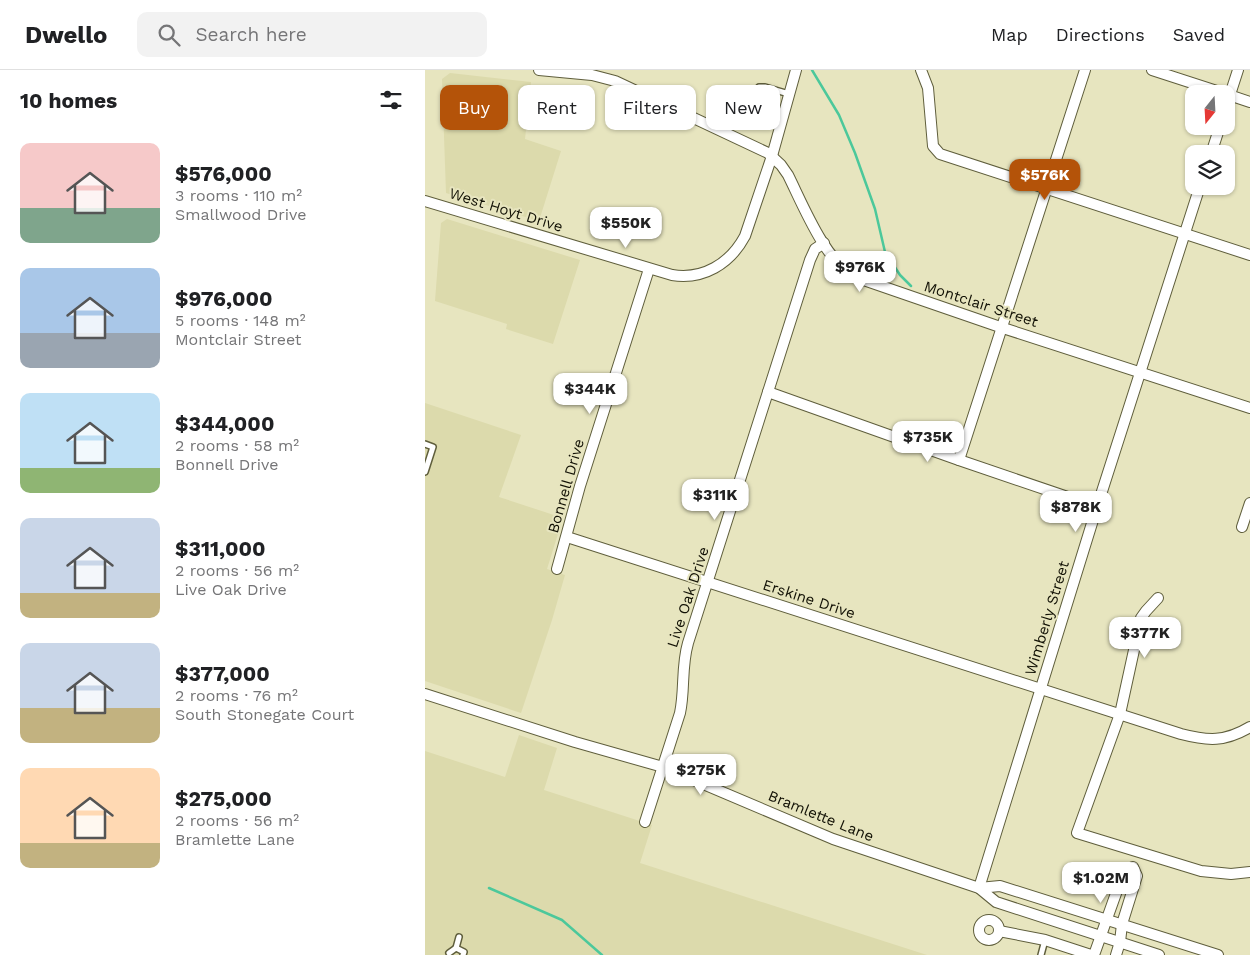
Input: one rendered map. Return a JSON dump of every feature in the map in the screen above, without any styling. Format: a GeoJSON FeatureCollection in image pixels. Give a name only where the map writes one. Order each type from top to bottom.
{"type":"FeatureCollection","features":[{"type":"Feature","properties":{"kind":"street","name":"Montclair Street"},"geometry":{"type":"LineString","coordinates":[[539,70],[587,72],[621,83],[753,145],[772,156],[788,175],[823,244],[838,265],[855,277],[1003,328],[1250,408]]}},
{"type":"Feature","properties":{"kind":"street","name":"West Hoyt Drive"},"geometry":{"type":"LineString","coordinates":[[425,201],[672,275],[690,276],[710,271],[727,260],[741,243],[747,231],[772,156],[797,70]]}},
{"type":"Feature","properties":{"kind":"street"},"geometry":{"type":"LineString","coordinates":[[921,70],[928,88],[931,140],[935,150],[947,157],[1250,255]]}},
{"type":"Feature","properties":{"kind":"street"},"geometry":{"type":"LineString","coordinates":[[959,460],[1085,70]]}},
{"type":"Feature","properties":{"kind":"street"},"geometry":{"type":"LineString","coordinates":[[1152,70],[1199,85]]}},
{"type":"Feature","properties":{"kind":"street"},"geometry":{"type":"LineString","coordinates":[[1231,85],[1238,70]]}},
{"type":"Feature","properties":{"kind":"street"},"geometry":{"type":"LineString","coordinates":[[1235,97],[1250,102]]}},
{"type":"Feature","properties":{"kind":"street","name":"Wimberly Street"},"geometry":{"type":"LineString","coordinates":[[979,888],[1097,507],[1198,195]]}},
{"type":"Feature","properties":{"kind":"street","name":"Live Oak Drive"},"geometry":{"type":"LineString","coordinates":[[645,822],[681,710],[683,668],[686,652],[810,260],[815,250],[823,244]]}},
{"type":"Feature","properties":{"kind":"street","name":"Bonnell Drive"},"geometry":{"type":"LineString","coordinates":[[557,569],[580,486],[649,269]]}},
{"type":"Feature","properties":{"kind":"street"},"geometry":{"type":"LineString","coordinates":[[768,392],[1097,507]]}},
{"type":"Feature","properties":{"kind":"street"},"geometry":{"type":"LineString","coordinates":[[1242,527],[1250,503]]}},
{"type":"Feature","properties":{"kind":"street","name":"Erskine Drive"},"geometry":{"type":"LineString","coordinates":[[567,537],[1181,734],[1207,740],[1229,737],[1250,727]]}},
{"type":"Feature","properties":{"kind":"street"},"geometry":{"type":"LineString","coordinates":[[1157,598],[1141,618],[1121,714],[1077,832],[1201,872],[1231,874],[1250,872]]}},
{"type":"Feature","properties":{"kind":"street","name":"Bramlette Lane"},"geometry":{"type":"LineString","coordinates":[[425,694],[561,738],[663,767],[833,839],[979,888],[995,902],[1159,955]]}},
{"type":"Feature","properties":{"kind":"street"},"geometry":{"type":"LineString","coordinates":[[1116,955],[1122,924],[1137,876],[1133,867],[1138,852]]}},
{"type":"Feature","properties":{"kind":"street"},"geometry":{"type":"LineString","coordinates":[[999,930],[1045,940],[1093,955],[1124,871],[1133,867]]}},
{"type":"Feature","properties":{"kind":"street","name":"Bramlette Lane"},"geometry":{"type":"LineString","coordinates":[[979,888],[1000,886],[1218,955]]}},
{"type":"Feature","properties":{"kind":"lane"},"geometry":{"type":"LineString","coordinates":[[781,123],[757,115],[752,110],[750,103],[753,94],[759,87],[789,94]]}},
{"type":"Feature","properties":{"kind":"lane"},"geometry":{"type":"LineString","coordinates":[[425,444],[433,447],[425,472]]}},
{"type":"Feature","properties":{"kind":"lane"},"geometry":{"type":"LineString","coordinates":[[449,953],[456,948],[459,936]]}},
{"type":"Feature","properties":{"kind":"lane"},"geometry":{"type":"LineString","coordinates":[[1041,955],[1045,940]]}},
{"type":"Feature","properties":{"kind":"lane"},"geometry":{"type":"LineString","coordinates":[[456,948],[464,952],[463,955]]}},
{"type":"Feature","properties":{"kind":"shaded area"},"geometry":{"type":"Polygon","coordinates":[[[450,73],[531,82],[531,85],[518,85],[518,130],[526,130],[525,139],[561,151],[539,221],[446,193],[444,130],[508,130],[508,85],[442,85],[442,79],[450,73]]]}},
{"type":"Feature","properties":{"kind":"shaded area"},"geometry":{"type":"Polygon","coordinates":[[[447,219],[580,260],[553,344],[506,329],[507,324],[435,301],[441,223],[447,219]]]}},
{"type":"Feature","properties":{"kind":"shaded area"},"geometry":{"type":"Polygon","coordinates":[[[425,403],[521,435],[499,497],[563,518],[547,569],[565,575],[521,713],[425,681],[425,403]]]}},
{"type":"Feature","properties":{"kind":"shaded area"},"geometry":{"type":"Polygon","coordinates":[[[519,735],[557,748],[544,790],[652,825],[640,863],[927,955],[425,955],[425,751],[505,777],[519,735]]]}},
{"type":"Feature","properties":{"kind":"waterway"},"geometry":{"type":"LineString","coordinates":[[812,70],[839,115],[855,153],[875,209],[885,252],[900,275],[911,286]]}},
{"type":"Feature","properties":{"kind":"waterway"},"geometry":{"type":"LineString","coordinates":[[489,888],[562,920],[602,955]]}}]}
